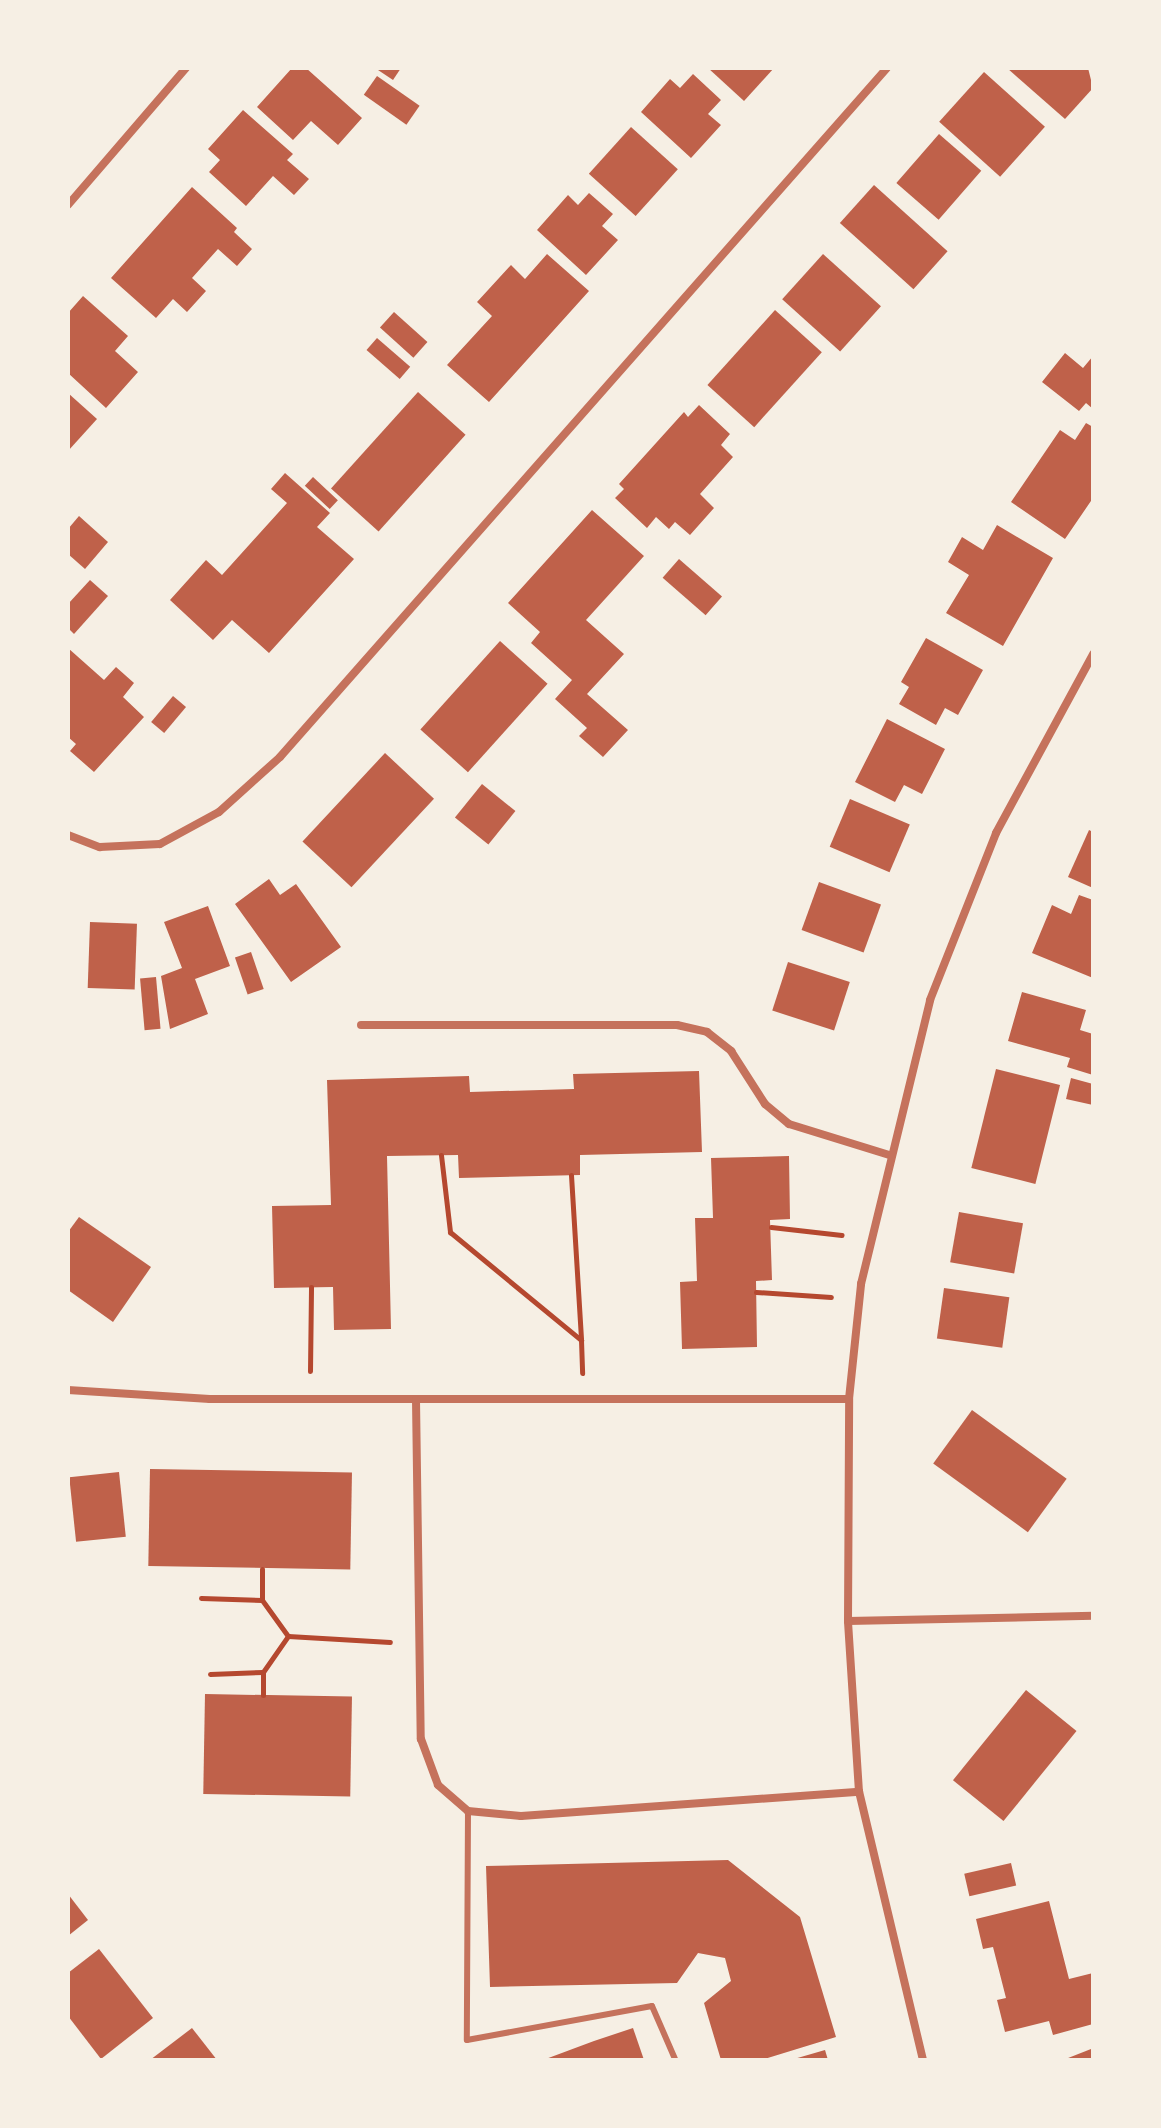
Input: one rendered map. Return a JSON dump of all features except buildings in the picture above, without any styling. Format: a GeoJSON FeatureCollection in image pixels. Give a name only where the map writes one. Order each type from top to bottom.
{"type":"FeatureCollection","features":[{"type":"Feature","properties":{"kind":"street"},"geometry":{"type":"LineString","coordinates":[[68,205],[186,68]]}},
{"type":"Feature","properties":{"kind":"street"},"geometry":{"type":"LineString","coordinates":[[68,835],[100,847],[160,844],[219,812],[280,757],[887,68]]}},
{"type":"Feature","properties":{"kind":"street"},"geometry":{"type":"LineString","coordinates":[[923,2060],[859,1792],[848,1621],[849,1399],[859,1298],[889,1155],[930,1000],[996,833],[1093,654]]}},
{"type":"Feature","properties":{"kind":"street"},"geometry":{"type":"LineString","coordinates":[[361,1025],[677,1025],[707,1032],[731,1051],[765,1104],[789,1124],[889,1155]]}},
{"type":"Feature","properties":{"kind":"street"},"geometry":{"type":"LineString","coordinates":[[68,1390],[309,1400],[849,1399]]}},
{"type":"Feature","properties":{"kind":"street"},"geometry":{"type":"LineString","coordinates":[[416,1400],[421,1739],[438,1785],[468,1811],[521,1816],[859,1792]]}},
{"type":"Feature","properties":{"kind":"street"},"geometry":{"type":"LineString","coordinates":[[848,1621],[1093,1616]]}},
{"type":"Feature","properties":{"kind":"lane"},"geometry":{"type":"LineString","coordinates":[[468,1811],[467,2040],[652,2006],[675,2059]]}},
{"type":"Feature","properties":{"kind":"path"},"geometry":{"type":"LineString","coordinates":[[441,1155],[450,1232],[581,1340]]}},
{"type":"Feature","properties":{"kind":"path"},"geometry":{"type":"LineString","coordinates":[[571,1175],[582,1398]]}},
{"type":"Feature","properties":{"kind":"path"},"geometry":{"type":"LineString","coordinates":[[771,1227],[871,1238]]}},
{"type":"Feature","properties":{"kind":"path"},"geometry":{"type":"LineString","coordinates":[[309,1400],[311,1287]]}},
{"type":"Feature","properties":{"kind":"path"},"geometry":{"type":"LineString","coordinates":[[756,1292],[859,1298]]}},
{"type":"Feature","properties":{"kind":"path"},"geometry":{"type":"LineString","coordinates":[[262,1569],[262,1600],[288,1636]]}},
{"type":"Feature","properties":{"kind":"path"},"geometry":{"type":"LineString","coordinates":[[201,1598],[262,1600]]}},
{"type":"Feature","properties":{"kind":"path"},"geometry":{"type":"LineString","coordinates":[[288,1636],[419,1644]]}},
{"type":"Feature","properties":{"kind":"path"},"geometry":{"type":"LineString","coordinates":[[263,1695],[263,1672],[288,1636]]}},
{"type":"Feature","properties":{"kind":"path"},"geometry":{"type":"LineString","coordinates":[[210,1674],[263,1672]]}}]}
